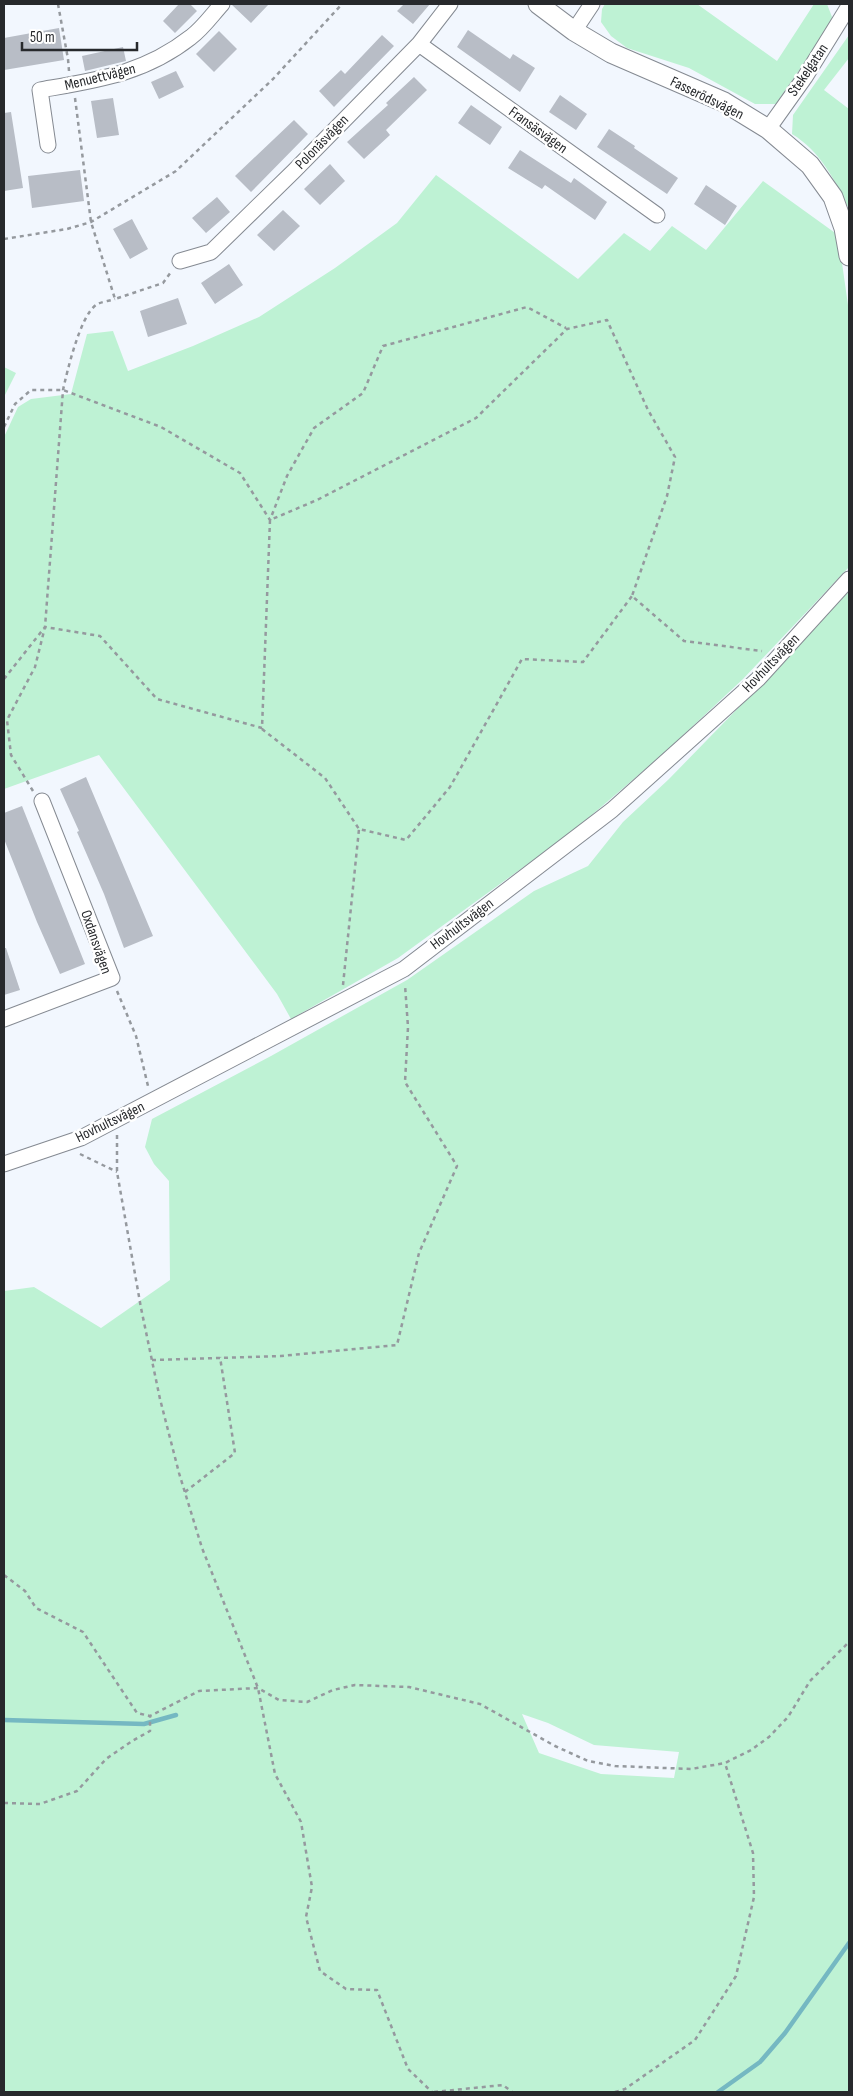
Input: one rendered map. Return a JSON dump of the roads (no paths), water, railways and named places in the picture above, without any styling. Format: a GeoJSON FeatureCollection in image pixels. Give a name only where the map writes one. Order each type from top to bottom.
{"type":"FeatureCollection","features":[{"type":"Feature","properties":{"kind":"street","name":"Menuettvägen"},"geometry":{"type":"LineString","coordinates":[[48,145],[40,90],[131,72],[152,62],[192,36],[222,4]]}},
{"type":"Feature","properties":{"kind":"street","name":"Polonäsvägen"},"geometry":{"type":"LineString","coordinates":[[180,261],[210,252],[294,172],[419,44],[450,4]]}},
{"type":"Feature","properties":{"kind":"street","name":"Fasserödsvägen"},"geometry":{"type":"LineString","coordinates":[[538,4],[574,31],[611,53],[724,102],[768,130],[810,165],[833,197],[844,228],[849,256]]}},
{"type":"Feature","properties":{"kind":"street"},"geometry":{"type":"LineString","coordinates":[[574,31],[592,4]]}},
{"type":"Feature","properties":{"kind":"street","name":"Stekelgatan"},"geometry":{"type":"LineString","coordinates":[[768,130],[805,77],[847,7]]}},
{"type":"Feature","properties":{"kind":"street","name":"Fransäsvägen"},"geometry":{"type":"LineString","coordinates":[[419,44],[657,215]]}},
{"type":"Feature","properties":{"kind":"street","name":"Hovhultsvägen"},"geometry":{"type":"LineString","coordinates":[[4,1164],[81,1138],[404,969],[612,810],[758,679],[849,579]]}},
{"type":"Feature","properties":{"kind":"street","name":"Oxdansvägen"},"geometry":{"type":"LineString","coordinates":[[4,1019],[112,978],[42,801]]}},
{"type":"Feature","properties":{"kind":"waterway"},"geometry":{"type":"LineString","coordinates":[[4,1720],[144,1724],[176,1715]]}},
{"type":"Feature","properties":{"kind":"waterway"},"geometry":{"type":"LineString","coordinates":[[718,2092],[760,2062],[785,2033],[849,1943]]}}]}
